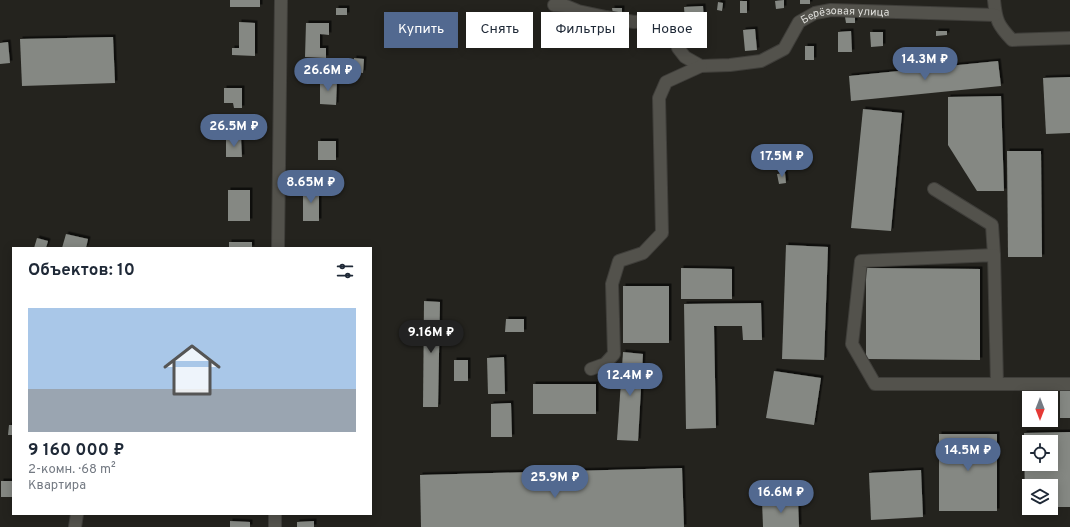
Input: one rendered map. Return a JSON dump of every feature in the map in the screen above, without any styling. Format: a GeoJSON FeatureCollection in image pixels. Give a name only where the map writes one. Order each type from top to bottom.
{"type":"FeatureCollection","features":[{"type":"Feature","properties":{"kind":"street"},"geometry":{"type":"LineString","coordinates":[[278,247],[281,0]]}},
{"type":"Feature","properties":{"kind":"street"},"geometry":{"type":"LineString","coordinates":[[994,0],[995,15],[1000,28],[1012,40],[1070,38]]}},
{"type":"Feature","properties":{"kind":"street"},"geometry":{"type":"LineString","coordinates":[[554,5],[566,6],[578,11],[606,18],[634,22],[670,19],[673,23],[678,48],[685,57],[700,66]]}},
{"type":"Feature","properties":{"kind":"street","name":"Берёзовая улица"},"geometry":{"type":"LineString","coordinates":[[700,66],[730,65],[761,61],[784,49],[799,22],[815,13],[831,10],[995,15]]}},
{"type":"Feature","properties":{"kind":"street"},"geometry":{"type":"LineString","coordinates":[[591,369],[605,364],[614,354],[612,284],[619,261],[643,252],[662,233],[659,98],[666,82],[700,66]]}},
{"type":"Feature","properties":{"kind":"street"},"geometry":{"type":"LineString","coordinates":[[934,189],[992,226],[997,384]]}},
{"type":"Feature","properties":{"kind":"street"},"geometry":{"type":"LineString","coordinates":[[994,255],[861,261],[852,344],[875,384],[1070,384]]}},
{"type":"Feature","properties":{"kind":"street"},"geometry":{"type":"LineString","coordinates":[[75,527],[77,515]]}},
{"type":"Feature","properties":{"kind":"street"},"geometry":{"type":"LineString","coordinates":[[275,515],[275,527]]}},
{"type":"Feature","properties":{"kind":"building"},"geometry":{"type":"Polygon","coordinates":[[[230,0],[260,0],[260,7],[230,7],[230,0]]]}},
{"type":"Feature","properties":{"kind":"building"},"geometry":{"type":"Polygon","coordinates":[[[784,0],[784,8],[776,9],[775,1],[784,0]]]}},
{"type":"Feature","properties":{"kind":"building"},"geometry":{"type":"Polygon","coordinates":[[[800,0],[810,0],[810,4],[800,4],[800,0]]]}},
{"type":"Feature","properties":{"kind":"building"},"geometry":{"type":"Polygon","coordinates":[[[740,1],[747,1],[747,13],[740,13],[740,1]]]}},
{"type":"Feature","properties":{"kind":"building"},"geometry":{"type":"Polygon","coordinates":[[[718,2],[723,3],[722,11],[717,10],[718,2]]]}},
{"type":"Feature","properties":{"kind":"building"},"geometry":{"type":"Polygon","coordinates":[[[703,6],[703,12],[684,12],[684,7],[703,6]]]}},
{"type":"Feature","properties":{"kind":"building"},"geometry":{"type":"Polygon","coordinates":[[[336,8],[347,8],[347,15],[336,15],[336,8]]]}},
{"type":"Feature","properties":{"kind":"building"},"geometry":{"type":"Polygon","coordinates":[[[612,8],[622,8],[622,12],[613,12],[612,8]]]}},
{"type":"Feature","properties":{"kind":"building"},"geometry":{"type":"Polygon","coordinates":[[[845,17],[855,17],[855,23],[846,23],[845,17]]]}},
{"type":"Feature","properties":{"kind":"building"},"geometry":{"type":"Polygon","coordinates":[[[239,22],[255,23],[255,56],[232,55],[232,48],[239,48],[239,22]]]}},
{"type":"Feature","properties":{"kind":"building"},"geometry":{"type":"Polygon","coordinates":[[[306,23],[329,23],[329,35],[320,34],[320,48],[326,48],[326,58],[305,57],[306,23]]]}},
{"type":"Feature","properties":{"kind":"building"},"geometry":{"type":"Polygon","coordinates":[[[755,29],[757,50],[745,51],[743,30],[755,29]]]}},
{"type":"Feature","properties":{"kind":"building"},"geometry":{"type":"Polygon","coordinates":[[[851,31],[852,52],[838,52],[838,32],[851,31]]]}},
{"type":"Feature","properties":{"kind":"building"},"geometry":{"type":"Polygon","coordinates":[[[936,31],[947,31],[947,35],[936,36],[936,31]]]}},
{"type":"Feature","properties":{"kind":"building"},"geometry":{"type":"Polygon","coordinates":[[[870,32],[883,32],[883,46],[871,47],[870,32]]]}},
{"type":"Feature","properties":{"kind":"building"},"geometry":{"type":"Polygon","coordinates":[[[113,37],[115,83],[22,86],[20,39],[113,37]]]}},
{"type":"Feature","properties":{"kind":"building"},"geometry":{"type":"Polygon","coordinates":[[[8,42],[10,63],[0,64],[0,43],[8,42]]]}},
{"type":"Feature","properties":{"kind":"building"},"geometry":{"type":"Polygon","coordinates":[[[805,46],[814,46],[814,60],[805,60],[805,46]]]}},
{"type":"Feature","properties":{"kind":"building"},"geometry":{"type":"Polygon","coordinates":[[[354,58],[364,59],[363,73],[353,72],[354,58]]]}},
{"type":"Feature","properties":{"kind":"building"},"geometry":{"type":"Polygon","coordinates":[[[998,61],[1001,86],[851,101],[849,76],[998,61]]]}},
{"type":"Feature","properties":{"kind":"building"},"geometry":{"type":"Polygon","coordinates":[[[1070,77],[1070,133],[1046,134],[1043,78],[1070,77]]]}},
{"type":"Feature","properties":{"kind":"building"},"geometry":{"type":"Polygon","coordinates":[[[320,80],[337,80],[336,105],[320,104],[320,80]]]}},
{"type":"Feature","properties":{"kind":"building"},"geometry":{"type":"Polygon","coordinates":[[[224,88],[242,88],[242,108],[234,108],[233,103],[224,103],[224,88]]]}},
{"type":"Feature","properties":{"kind":"building"},"geometry":{"type":"Polygon","coordinates":[[[1001,96],[1004,191],[977,191],[948,145],[948,97],[1001,96]]]}},
{"type":"Feature","properties":{"kind":"building"},"geometry":{"type":"Polygon","coordinates":[[[863,109],[902,113],[891,231],[851,228],[863,109]]]}},
{"type":"Feature","properties":{"kind":"building"},"geometry":{"type":"Polygon","coordinates":[[[226,138],[241,138],[242,157],[226,157],[226,138]]]}},
{"type":"Feature","properties":{"kind":"building"},"geometry":{"type":"Polygon","coordinates":[[[318,141],[336,141],[336,160],[318,160],[318,141]]]}},
{"type":"Feature","properties":{"kind":"building"},"geometry":{"type":"Polygon","coordinates":[[[1007,151],[1041,151],[1042,257],[1008,257],[1007,151]]]}},
{"type":"Feature","properties":{"kind":"building"},"geometry":{"type":"Polygon","coordinates":[[[785,173],[786,183],[779,184],[777,174],[785,173]]]}},
{"type":"Feature","properties":{"kind":"building"},"geometry":{"type":"Polygon","coordinates":[[[303,188],[319,188],[319,221],[303,221],[303,188]]]}},
{"type":"Feature","properties":{"kind":"building"},"geometry":{"type":"Polygon","coordinates":[[[228,190],[250,190],[250,221],[228,221],[228,190]]]}},
{"type":"Feature","properties":{"kind":"building"},"geometry":{"type":"Polygon","coordinates":[[[66,234],[88,239],[86,247],[62,247],[66,234]]]}},
{"type":"Feature","properties":{"kind":"building"},"geometry":{"type":"Polygon","coordinates":[[[37,238],[48,241],[46,247],[34,247],[37,238]]]}},
{"type":"Feature","properties":{"kind":"building"},"geometry":{"type":"Polygon","coordinates":[[[229,242],[252,242],[252,247],[229,247],[229,242]]]}},
{"type":"Feature","properties":{"kind":"building"},"geometry":{"type":"Polygon","coordinates":[[[786,245],[828,247],[824,360],[782,359],[786,245]]]}},
{"type":"Feature","properties":{"kind":"building"},"geometry":{"type":"Polygon","coordinates":[[[681,268],[732,269],[732,299],[681,299],[681,268]]]}},
{"type":"Feature","properties":{"kind":"building"},"geometry":{"type":"Polygon","coordinates":[[[866,268],[980,269],[980,360],[866,359],[866,268]]]}},
{"type":"Feature","properties":{"kind":"building"},"geometry":{"type":"Polygon","coordinates":[[[623,286],[669,286],[669,343],[623,343],[623,286]]]}},
{"type":"Feature","properties":{"kind":"building"},"geometry":{"type":"Polygon","coordinates":[[[424,301],[440,302],[438,407],[423,407],[424,301]]]}},
{"type":"Feature","properties":{"kind":"building"},"geometry":{"type":"Polygon","coordinates":[[[761,303],[762,340],[743,340],[742,326],[714,326],[716,428],[686,429],[684,304],[761,303]]]}},
{"type":"Feature","properties":{"kind":"building"},"geometry":{"type":"Polygon","coordinates":[[[506,319],[524,319],[524,332],[505,332],[506,319]]]}},
{"type":"Feature","properties":{"kind":"building"},"geometry":{"type":"Polygon","coordinates":[[[623,352],[643,354],[638,441],[617,440],[623,352]]]}},
{"type":"Feature","properties":{"kind":"building"},"geometry":{"type":"Polygon","coordinates":[[[504,357],[505,394],[488,394],[487,358],[504,357]]]}},
{"type":"Feature","properties":{"kind":"building"},"geometry":{"type":"Polygon","coordinates":[[[454,360],[468,360],[468,381],[454,381],[454,360]]]}},
{"type":"Feature","properties":{"kind":"building"},"geometry":{"type":"Polygon","coordinates":[[[774,371],[821,378],[814,425],[766,418],[774,371]]]}},
{"type":"Feature","properties":{"kind":"building"},"geometry":{"type":"Polygon","coordinates":[[[533,384],[596,384],[596,414],[533,414],[533,384]]]}},
{"type":"Feature","properties":{"kind":"building"},"geometry":{"type":"Polygon","coordinates":[[[1060,387],[1070,387],[1070,418],[1060,418],[1060,387]]]}},
{"type":"Feature","properties":{"kind":"building"},"geometry":{"type":"Polygon","coordinates":[[[511,403],[512,437],[491,437],[491,404],[511,403]]]}},
{"type":"Feature","properties":{"kind":"building"},"geometry":{"type":"Polygon","coordinates":[[[9,425],[12,425],[12,435],[8,435],[9,425]]]}},
{"type":"Feature","properties":{"kind":"building"},"geometry":{"type":"Polygon","coordinates":[[[1070,432],[1070,507],[1058,507],[1058,479],[1025,479],[1025,471],[1058,471],[1058,435],[1024,435],[1024,433],[1070,432]]]}},
{"type":"Feature","properties":{"kind":"building"},"geometry":{"type":"Polygon","coordinates":[[[939,434],[997,434],[997,511],[939,511],[939,434]]]}},
{"type":"Feature","properties":{"kind":"building"},"geometry":{"type":"Polygon","coordinates":[[[682,468],[684,527],[421,527],[420,475],[682,468]]]}},
{"type":"Feature","properties":{"kind":"building"},"geometry":{"type":"Polygon","coordinates":[[[921,470],[923,517],[871,520],[869,473],[921,470]]]}},
{"type":"Feature","properties":{"kind":"building"},"geometry":{"type":"Polygon","coordinates":[[[1,481],[12,481],[12,497],[1,497],[1,481]]]}},
{"type":"Feature","properties":{"kind":"building"},"geometry":{"type":"Polygon","coordinates":[[[798,500],[799,527],[763,527],[762,501],[798,500]]]}},
{"type":"Feature","properties":{"kind":"building"},"geometry":{"type":"Polygon","coordinates":[[[230,521],[250,522],[250,527],[230,527],[230,521]]]}},
{"type":"Feature","properties":{"kind":"building"},"geometry":{"type":"Polygon","coordinates":[[[314,521],[314,527],[297,527],[297,522],[314,521]]]}}]}
